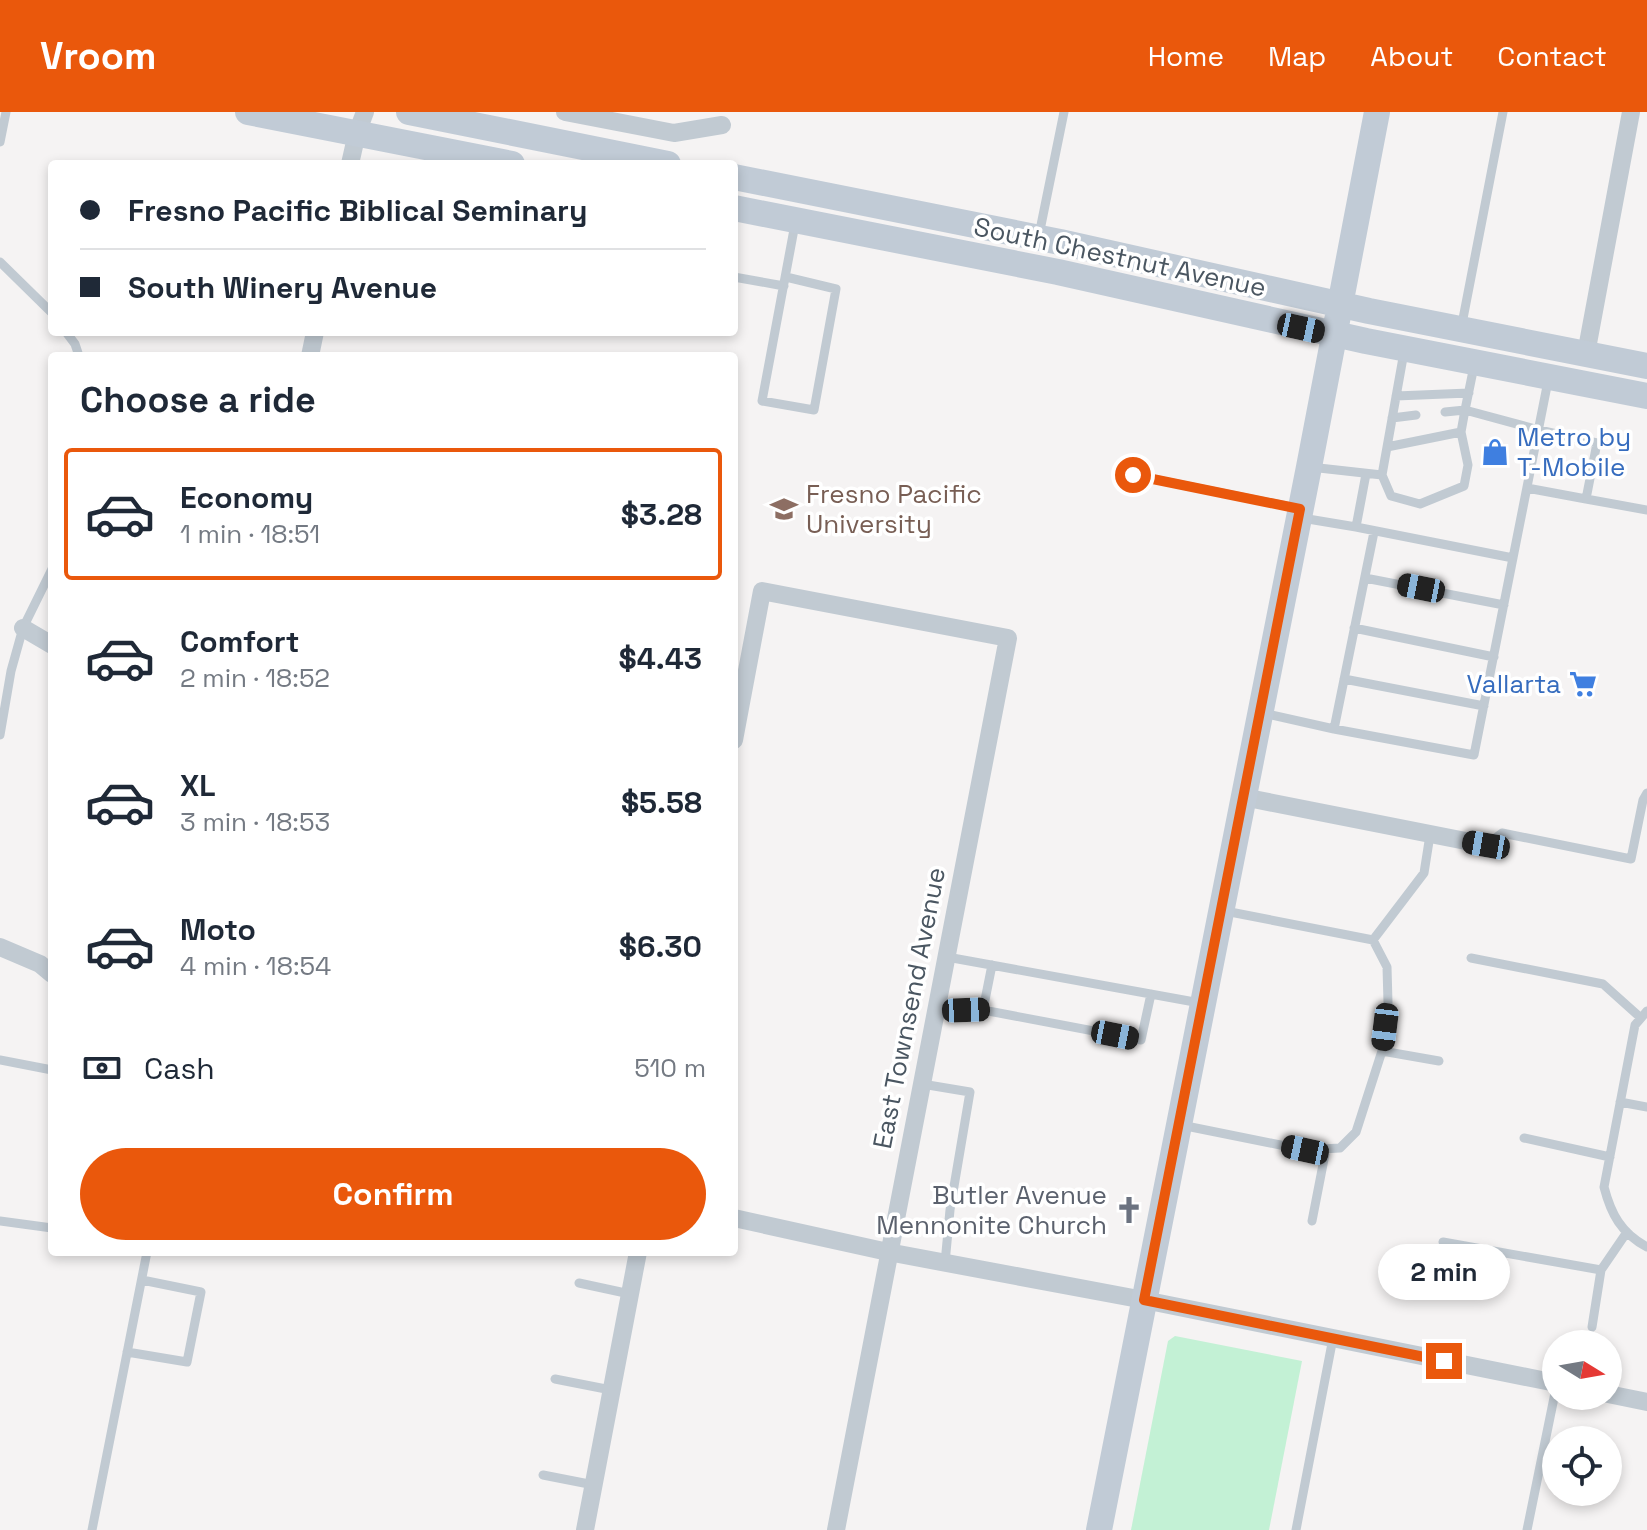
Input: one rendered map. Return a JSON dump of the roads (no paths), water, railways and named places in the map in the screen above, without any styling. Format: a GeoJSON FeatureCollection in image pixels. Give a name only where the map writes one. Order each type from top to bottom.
{"type":"FeatureCollection","features":[{"type":"Feature","properties":{"kind":"main road"},"geometry":{"type":"LineString","coordinates":[[248,112],[361,123],[497,160]]}},
{"type":"Feature","properties":{"kind":"main road"},"geometry":{"type":"LineString","coordinates":[[409,112],[648,160]]}},
{"type":"Feature","properties":{"kind":"main road"},"geometry":{"type":"LineString","coordinates":[[1099,1530],[1377,112]]}},
{"type":"Feature","properties":{"kind":"main road","name":"South Chestnut Avenue"},"geometry":{"type":"LineString","coordinates":[[738,178],[1038,238],[1340,305],[1647,366]]}},
{"type":"Feature","properties":{"kind":"main road","name":"South Chestnut Avenue"},"geometry":{"type":"LineString","coordinates":[[738,209],[1058,272],[1405,349],[1647,396]]}},
{"type":"Feature","properties":{"kind":"street"},"geometry":{"type":"LineString","coordinates":[[567,112],[674,133],[722,125]]}},
{"type":"Feature","properties":{"kind":"street"},"geometry":{"type":"LineString","coordinates":[[1586,354],[1631,112]]}},
{"type":"Feature","properties":{"kind":"street"},"geometry":{"type":"LineString","coordinates":[[351,160],[361,123]]}},
{"type":"Feature","properties":{"kind":"street","name":"East Townsend Avenue"},"geometry":{"type":"LineString","coordinates":[[738,719],[762,591],[1008,638],[836,1530]]}},
{"type":"Feature","properties":{"kind":"street"},"geometry":{"type":"LineString","coordinates":[[23,628],[48,643]]}},
{"type":"Feature","properties":{"kind":"street"},"geometry":{"type":"LineString","coordinates":[[1243,797],[1486,845]]}},
{"type":"Feature","properties":{"kind":"street"},"geometry":{"type":"LineString","coordinates":[[0,947],[40,964],[48,971]]}},
{"type":"Feature","properties":{"kind":"street"},"geometry":{"type":"LineString","coordinates":[[738,1219],[888,1252],[1144,1300],[1542,1383]]}},
{"type":"Feature","properties":{"kind":"street"},"geometry":{"type":"LineString","coordinates":[[585,1530],[637,1256]]}},
{"type":"Feature","properties":{"kind":"street"},"geometry":{"type":"LineString","coordinates":[[1622,1397],[1647,1402]]}},
{"type":"Feature","properties":{"kind":"lane"},"geometry":{"type":"LineString","coordinates":[[0,142],[6,112]]}},
{"type":"Feature","properties":{"kind":"lane"},"geometry":{"type":"LineString","coordinates":[[1038,238],[1064,112]]}},
{"type":"Feature","properties":{"kind":"lane"},"geometry":{"type":"LineString","coordinates":[[1461,329],[1503,112]]}},
{"type":"Feature","properties":{"kind":"lane"},"geometry":{"type":"LineString","coordinates":[[738,277],[785,282],[836,289],[814,410],[762,401],[785,282],[796,220]]}},
{"type":"Feature","properties":{"kind":"lane"},"geometry":{"type":"LineString","coordinates":[[0,262],[48,309]]}},
{"type":"Feature","properties":{"kind":"lane"},"geometry":{"type":"LineString","coordinates":[[1405,349],[1382,475],[1391,496],[1420,504],[1464,486],[1468,465],[1461,432],[1475,362]]}},
{"type":"Feature","properties":{"kind":"lane"},"geometry":{"type":"LineString","coordinates":[[1259,712],[1474,755],[1549,377]]}},
{"type":"Feature","properties":{"kind":"lane"},"geometry":{"type":"LineString","coordinates":[[1396,396],[1469,393]]}},
{"type":"Feature","properties":{"kind":"lane"},"geometry":{"type":"LineString","coordinates":[[1445,412],[1465,410],[1597,443],[1586,499]]}},
{"type":"Feature","properties":{"kind":"lane"},"geometry":{"type":"LineString","coordinates":[[1392,418],[1416,415]]}},
{"type":"Feature","properties":{"kind":"lane"},"geometry":{"type":"LineString","coordinates":[[1387,447],[1461,432]]}},
{"type":"Feature","properties":{"kind":"lane"},"geometry":{"type":"LineString","coordinates":[[1309,467],[1382,475]]}},
{"type":"Feature","properties":{"kind":"lane"},"geometry":{"type":"LineString","coordinates":[[1356,527],[1366,474]]}},
{"type":"Feature","properties":{"kind":"lane"},"geometry":{"type":"LineString","coordinates":[[1133,475],[1374,532],[1513,558]]}},
{"type":"Feature","properties":{"kind":"lane"},"geometry":{"type":"LineString","coordinates":[[1527,488],[1647,510]]}},
{"type":"Feature","properties":{"kind":"lane"},"geometry":{"type":"LineString","coordinates":[[1334,729],[1374,532]]}},
{"type":"Feature","properties":{"kind":"lane"},"geometry":{"type":"LineString","coordinates":[[0,735],[11,671],[23,628],[48,577]]}},
{"type":"Feature","properties":{"kind":"lane"},"geometry":{"type":"LineString","coordinates":[[1365,578],[1504,605]]}},
{"type":"Feature","properties":{"kind":"lane"},"geometry":{"type":"LineString","coordinates":[[1354,628],[1494,657]]}},
{"type":"Feature","properties":{"kind":"lane"},"geometry":{"type":"LineString","coordinates":[[1344,679],[1484,706]]}},
{"type":"Feature","properties":{"kind":"lane"},"geometry":{"type":"LineString","coordinates":[[1486,845],[1502,833],[1631,859],[1647,793]]}},
{"type":"Feature","properties":{"kind":"lane"},"geometry":{"type":"LineString","coordinates":[[1373,940],[1424,873],[1430,835]]}},
{"type":"Feature","properties":{"kind":"lane"},"geometry":{"type":"LineString","coordinates":[[1221,910],[1373,940]]}},
{"type":"Feature","properties":{"kind":"lane"},"geometry":{"type":"LineString","coordinates":[[1179,1124],[1305,1150],[1340,1148],[1356,1132],[1382,1051],[1388,1003],[1387,967],[1373,940]]}},
{"type":"Feature","properties":{"kind":"lane"},"geometry":{"type":"LineString","coordinates":[[946,957],[1203,1004]]}},
{"type":"Feature","properties":{"kind":"lane"},"geometry":{"type":"LineString","coordinates":[[1471,958],[1603,984],[1644,1015],[1635,1025],[1604,1187],[1611,1212],[1633,1239],[1647,1247]]}},
{"type":"Feature","properties":{"kind":"lane"},"geometry":{"type":"LineString","coordinates":[[983,1010],[992,965]]}},
{"type":"Feature","properties":{"kind":"lane"},"geometry":{"type":"LineString","coordinates":[[937,1006],[983,1010],[1141,1040],[1151,994]]}},
{"type":"Feature","properties":{"kind":"lane"},"geometry":{"type":"LineString","coordinates":[[1382,1051],[1439,1061]]}},
{"type":"Feature","properties":{"kind":"lane"},"geometry":{"type":"LineString","coordinates":[[0,1060],[48,1069]]}},
{"type":"Feature","properties":{"kind":"lane"},"geometry":{"type":"LineString","coordinates":[[921,1084],[970,1092],[950,1210],[945,1263]]}},
{"type":"Feature","properties":{"kind":"lane"},"geometry":{"type":"LineString","coordinates":[[1620,1102],[1647,1107]]}},
{"type":"Feature","properties":{"kind":"lane"},"geometry":{"type":"LineString","coordinates":[[1524,1138],[1610,1157]]}},
{"type":"Feature","properties":{"kind":"lane"},"geometry":{"type":"LineString","coordinates":[[1312,1221],[1326,1149]]}},
{"type":"Feature","properties":{"kind":"lane"},"geometry":{"type":"LineString","coordinates":[[0,1221],[48,1227]]}},
{"type":"Feature","properties":{"kind":"lane"},"geometry":{"type":"LineString","coordinates":[[1592,1327],[1601,1270],[1627,1232]]}},
{"type":"Feature","properties":{"kind":"lane"},"geometry":{"type":"LineString","coordinates":[[1443,1242],[1601,1270]]}},
{"type":"Feature","properties":{"kind":"lane"},"geometry":{"type":"LineString","coordinates":[[92,1530],[146,1256]]}},
{"type":"Feature","properties":{"kind":"lane"},"geometry":{"type":"LineString","coordinates":[[127,1352],[187,1362],[201,1292],[142,1280]]}},
{"type":"Feature","properties":{"kind":"lane"},"geometry":{"type":"LineString","coordinates":[[579,1283],[630,1294]]}},
{"type":"Feature","properties":{"kind":"lane"},"geometry":{"type":"LineString","coordinates":[[1296,1530],[1333,1338]]}},
{"type":"Feature","properties":{"kind":"lane"},"geometry":{"type":"LineString","coordinates":[[555,1379],[611,1390]]}},
{"type":"Feature","properties":{"kind":"lane"},"geometry":{"type":"LineString","coordinates":[[1527,1530],[1551,1410]]}},
{"type":"Feature","properties":{"kind":"lane"},"geometry":{"type":"LineString","coordinates":[[543,1475],[594,1485]]}},
{"type":"Feature","properties":{"kind":"place","name":"Metro by T-Mobile"},"geometry":{"type":"Point","coordinates":[1495,452]}},
{"type":"Feature","properties":{"kind":"place","name":"Fresno Pacific University"},"geometry":{"type":"Point","coordinates":[784,509]}},
{"type":"Feature","properties":{"kind":"place","name":"Vallarta"},"geometry":{"type":"Point","coordinates":[1583,684]}},
{"type":"Feature","properties":{"kind":"place","name":"Butler Avenue Mennonite Church"},"geometry":{"type":"Point","coordinates":[1129,1210]}}]}
